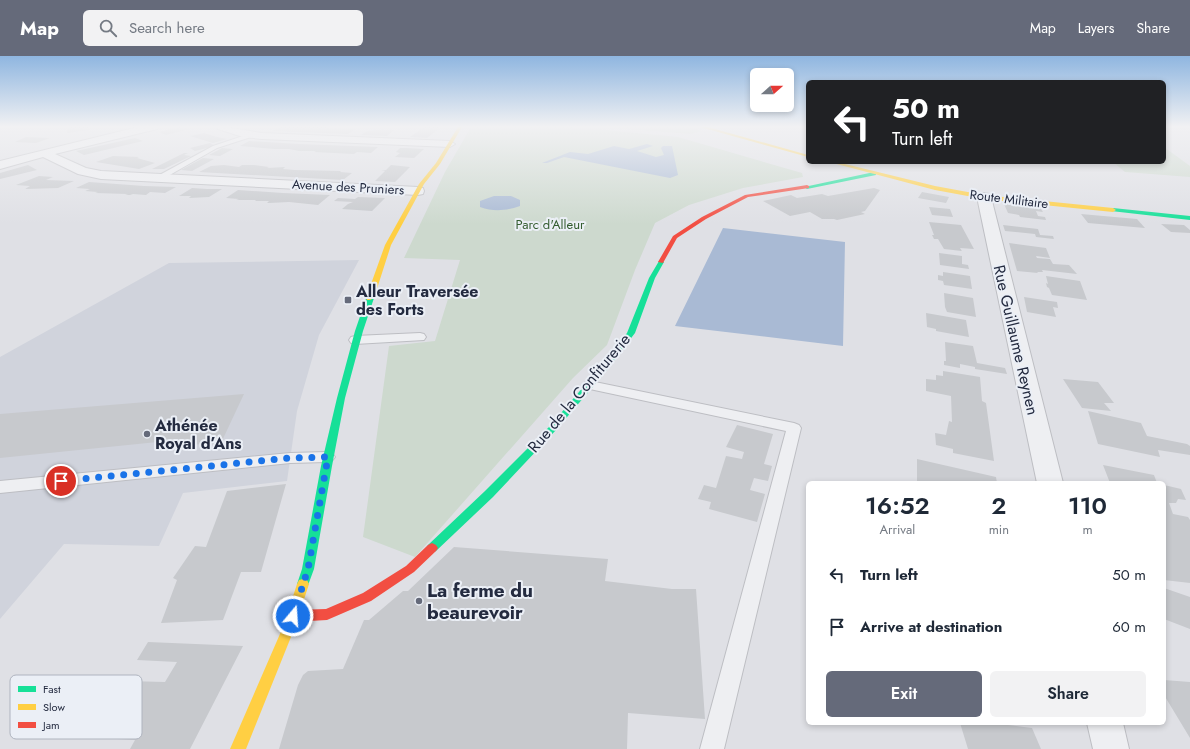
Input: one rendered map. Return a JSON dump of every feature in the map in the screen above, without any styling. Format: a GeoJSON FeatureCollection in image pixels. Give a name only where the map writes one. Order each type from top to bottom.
{"type":"FeatureCollection","features":[{"type":"Feature","properties":{"kind":"street"},"geometry":{"type":"LineString","coordinates":[[0,165],[21,159]]}},
{"type":"Feature","properties":{"kind":"street","name":"Avenue des Pruniers"},"geometry":{"type":"LineString","coordinates":[[56,159],[89,173],[158,178],[418,191]]}},
{"type":"Feature","properties":{"kind":"street"},"geometry":{"type":"LineString","coordinates":[[238,749],[293,616],[308,569],[328,457],[355,340],[388,246],[418,191],[440,159]]}},
{"type":"Feature","properties":{"kind":"street","name":"Route Militaire"},"geometry":{"type":"LineString","coordinates":[[838,164],[935,188],[984,197],[1190,218]]}},
{"type":"Feature","properties":{"kind":"street","name":"Rue de la Confiturerie"},"geometry":{"type":"LineString","coordinates":[[293,616],[327,614],[367,597],[410,569],[489,494],[553,428],[590,385],[631,333],[652,278],[675,237],[704,218],[747,196],[837,182],[874,174]]}},
{"type":"Feature","properties":{"kind":"street","name":"Rue Guillaume Reynen"},"geometry":{"type":"LineString","coordinates":[[984,197],[1050,481]]}},
{"type":"Feature","properties":{"kind":"street"},"geometry":{"type":"LineString","coordinates":[[1105,725],[1111,749]]}},
{"type":"Feature","properties":{"kind":"lane"},"geometry":{"type":"LineString","coordinates":[[158,178],[192,159]]}},
{"type":"Feature","properties":{"kind":"lane"},"geometry":{"type":"LineString","coordinates":[[355,340],[420,337]]}},
{"type":"Feature","properties":{"kind":"lane"},"geometry":{"type":"LineString","coordinates":[[590,385],[794,428],[712,749]]}},
{"type":"Feature","properties":{"kind":"lane"},"geometry":{"type":"LineString","coordinates":[[0,487],[290,458],[328,457]]}},
{"type":"Feature","properties":{"kind":"shaded area","name":"Athénée Royal d’Ans"},"geometry":{"type":"Polygon","coordinates":[[[359,260],[319,335],[297,411],[287,481],[183,493],[159,546],[64,544],[0,619],[0,357],[169,263],[359,260]]]}},
{"type":"Feature","properties":{"kind":"green space","name":"Parc d'Alleur"},"geometry":{"type":"Polygon","coordinates":[[[452,159],[755,159],[802,173],[803,177],[743,188],[689,205],[655,223],[635,270],[607,345],[573,378],[415,557],[363,537],[389,346],[435,341],[460,260],[404,258],[452,159]]]}},
{"type":"Feature","properties":{"kind":"green space"},"geometry":{"type":"Polygon","coordinates":[[[1166,159],[1181,159],[1190,166],[1190,177],[1125,172],[1115,164],[1166,164],[1166,159]]]}},
{"type":"Feature","properties":{"kind":"water"},"geometry":{"type":"Polygon","coordinates":[[[551,159],[557,159],[547,163],[542,163],[551,159]]]}},
{"type":"Feature","properties":{"kind":"water"},"geometry":{"type":"Polygon","coordinates":[[[576,159],[675,159],[678,175],[670,178],[576,159]]]}},
{"type":"Feature","properties":{"kind":"water"},"geometry":{"type":"Polygon","coordinates":[[[494,196],[511,196],[520,200],[520,206],[500,210],[490,210],[480,207],[480,201],[494,196]]]}},
{"type":"Feature","properties":{"kind":"water"},"geometry":{"type":"Polygon","coordinates":[[[723,228],[845,242],[843,346],[675,326],[723,228]]]}},
{"type":"Feature","properties":{"kind":"building"},"geometry":{"type":"Polygon","coordinates":[[[104,159],[142,159],[155,163],[139,169],[96,162],[104,159]]]}},
{"type":"Feature","properties":{"kind":"building"},"geometry":{"type":"Polygon","coordinates":[[[171,159],[184,159],[164,169],[152,169],[171,159]]]}},
{"type":"Feature","properties":{"kind":"building"},"geometry":{"type":"Polygon","coordinates":[[[201,159],[213,159],[192,171],[181,170],[201,159]]]}},
{"type":"Feature","properties":{"kind":"building"},"geometry":{"type":"Polygon","coordinates":[[[28,165],[37,170],[0,179],[0,173],[28,165]]]}},
{"type":"Feature","properties":{"kind":"building"},"geometry":{"type":"Polygon","coordinates":[[[224,165],[239,167],[242,165],[254,165],[269,167],[267,168],[285,167],[283,169],[341,171],[340,172],[352,173],[343,180],[199,172],[211,166],[224,165]]]}},
{"type":"Feature","properties":{"kind":"building"},"geometry":{"type":"Polygon","coordinates":[[[391,165],[410,167],[395,182],[375,181],[385,171],[381,171],[386,170],[391,165]]]}},
{"type":"Feature","properties":{"kind":"building"},"geometry":{"type":"Polygon","coordinates":[[[39,176],[53,177],[46,180],[74,181],[58,188],[25,189],[30,186],[16,185],[39,176]]]}},
{"type":"Feature","properties":{"kind":"building"},"geometry":{"type":"Polygon","coordinates":[[[89,182],[176,187],[165,193],[150,192],[146,195],[95,193],[98,192],[85,191],[90,189],[76,188],[89,182]]]}},
{"type":"Feature","properties":{"kind":"building"},"geometry":{"type":"Polygon","coordinates":[[[192,188],[222,189],[209,197],[189,198],[191,196],[179,196],[192,188]]]}},
{"type":"Feature","properties":{"kind":"building"},"geometry":{"type":"Polygon","coordinates":[[[874,188],[880,190],[865,211],[861,212],[865,214],[837,220],[822,219],[810,212],[790,216],[763,201],[791,195],[797,198],[822,194],[828,196],[874,188]]]}},
{"type":"Feature","properties":{"kind":"building"},"geometry":{"type":"Polygon","coordinates":[[[238,190],[330,195],[318,205],[289,202],[267,203],[269,201],[236,200],[239,199],[226,198],[238,190]]]}},
{"type":"Feature","properties":{"kind":"building"},"geometry":{"type":"Polygon","coordinates":[[[922,192],[949,197],[946,203],[918,198],[922,192]]]}},
{"type":"Feature","properties":{"kind":"building"},"geometry":{"type":"Polygon","coordinates":[[[358,197],[385,198],[372,211],[342,209],[353,202],[334,201],[338,198],[355,199],[358,197]]]}},
{"type":"Feature","properties":{"kind":"building"},"geometry":{"type":"Polygon","coordinates":[[[1004,204],[1041,209],[1043,212],[1036,211],[1038,216],[1045,217],[1046,220],[1020,217],[1019,215],[1008,213],[1004,204]]]}},
{"type":"Feature","properties":{"kind":"building"},"geometry":{"type":"Polygon","coordinates":[[[929,207],[950,209],[953,217],[932,215],[929,207]]]}},
{"type":"Feature","properties":{"kind":"building"},"geometry":{"type":"Polygon","coordinates":[[[1081,214],[1137,219],[1145,228],[1088,223],[1081,214]]]}},
{"type":"Feature","properties":{"kind":"building"},"geometry":{"type":"Polygon","coordinates":[[[929,222],[961,225],[974,249],[960,248],[962,251],[944,249],[938,239],[934,239],[929,222]]]}},
{"type":"Feature","properties":{"kind":"building"},"geometry":{"type":"Polygon","coordinates":[[[1161,224],[1184,225],[1190,230],[1190,233],[1171,232],[1161,224]]]}},
{"type":"Feature","properties":{"kind":"building"},"geometry":{"type":"Polygon","coordinates":[[[1003,225],[1038,229],[1040,235],[1053,236],[1054,239],[1036,237],[1035,234],[1005,231],[1003,225]]]}},
{"type":"Feature","properties":{"kind":"building"},"geometry":{"type":"Polygon","coordinates":[[[1009,243],[1046,248],[1050,258],[1036,256],[1037,258],[1050,259],[1053,264],[1069,265],[1077,274],[1042,270],[1043,272],[1037,272],[1038,273],[1017,271],[1009,243]]]}},
{"type":"Feature","properties":{"kind":"building"},"geometry":{"type":"Polygon","coordinates":[[[939,253],[962,256],[962,264],[968,265],[969,269],[940,265],[939,253]]]}},
{"type":"Feature","properties":{"kind":"building"},"geometry":{"type":"Polygon","coordinates":[[[943,272],[970,276],[972,289],[944,285],[943,281],[938,280],[938,275],[943,276],[943,272]]]}},
{"type":"Feature","properties":{"kind":"building"},"geometry":{"type":"Polygon","coordinates":[[[1046,276],[1080,281],[1087,300],[1052,295],[1047,287],[1046,283],[1048,284],[1046,276]]]}},
{"type":"Feature","properties":{"kind":"building"},"geometry":{"type":"Polygon","coordinates":[[[944,293],[973,298],[976,317],[947,312],[944,293]]]}},
{"type":"Feature","properties":{"kind":"building"},"geometry":{"type":"Polygon","coordinates":[[[1024,297],[1057,302],[1058,308],[1053,307],[1056,317],[1027,312],[1024,297]]]}},
{"type":"Feature","properties":{"kind":"building"},"geometry":{"type":"Polygon","coordinates":[[[926,313],[966,320],[969,337],[936,331],[936,329],[927,327],[926,313]]]}},
{"type":"Feature","properties":{"kind":"building"},"geometry":{"type":"Polygon","coordinates":[[[945,342],[973,346],[977,363],[1005,368],[1007,374],[975,369],[975,367],[960,364],[960,368],[944,365],[944,361],[946,361],[945,342]]]}},
{"type":"Feature","properties":{"kind":"building"},"geometry":{"type":"Polygon","coordinates":[[[943,371],[980,377],[982,401],[986,403],[994,461],[953,453],[953,449],[936,445],[935,433],[946,435],[949,421],[952,422],[951,396],[926,391],[926,379],[936,380],[936,375],[943,376],[943,371]]]}},
{"type":"Feature","properties":{"kind":"building"},"geometry":{"type":"Polygon","coordinates":[[[1063,379],[1098,382],[1114,403],[1104,403],[1111,411],[1082,408],[1063,379]]]}},
{"type":"Feature","properties":{"kind":"building"},"geometry":{"type":"Polygon","coordinates":[[[244,394],[221,443],[173,446],[177,440],[0,458],[0,414],[244,394]]]}},
{"type":"Feature","properties":{"kind":"building"},"geometry":{"type":"Polygon","coordinates":[[[1088,411],[1141,423],[1147,436],[1187,444],[1190,446],[1190,455],[1158,450],[1160,457],[1098,444],[1088,411]]]}},
{"type":"Feature","properties":{"kind":"building"},"geometry":{"type":"Polygon","coordinates":[[[737,425],[773,434],[764,464],[772,466],[768,481],[754,478],[750,490],[765,494],[757,522],[709,509],[711,502],[698,499],[704,485],[716,488],[726,456],[742,459],[744,452],[726,447],[737,425]]]}},
{"type":"Feature","properties":{"kind":"building"},"geometry":{"type":"Polygon","coordinates":[[[917,459],[996,477],[997,481],[917,481],[917,459]]]}},
{"type":"Feature","properties":{"kind":"building"},"geometry":{"type":"Polygon","coordinates":[[[1103,465],[1154,475],[1156,481],[1109,481],[1103,465]]]}},
{"type":"Feature","properties":{"kind":"building"},"geometry":{"type":"Polygon","coordinates":[[[286,484],[261,572],[241,572],[223,620],[161,623],[177,580],[173,578],[195,546],[206,547],[227,491],[286,484]]]}},
{"type":"Feature","properties":{"kind":"building"},"geometry":{"type":"Polygon","coordinates":[[[1166,485],[1181,489],[1186,500],[1178,499],[1176,503],[1169,503],[1173,514],[1188,517],[1190,520],[1190,583],[1166,580],[1166,485]]]}},
{"type":"Feature","properties":{"kind":"building"},"geometry":{"type":"Polygon","coordinates":[[[454,547],[608,559],[605,581],[672,589],[696,589],[705,719],[628,713],[627,749],[279,749],[298,685],[303,675],[308,671],[343,669],[364,620],[369,620],[403,591],[408,591],[454,547]]]}},
{"type":"Feature","properties":{"kind":"building"},"geometry":{"type":"Polygon","coordinates":[[[1166,589],[1190,597],[1190,629],[1166,620],[1166,589]]]}},
{"type":"Feature","properties":{"kind":"building"},"geometry":{"type":"Polygon","coordinates":[[[148,642],[243,646],[190,749],[130,749],[135,740],[117,739],[142,739],[142,681],[165,682],[177,662],[137,660],[148,642]]]}},
{"type":"Feature","properties":{"kind":"building"},"geometry":{"type":"Polygon","coordinates":[[[1166,680],[1190,682],[1190,738],[1166,698],[1166,680]]]}},
{"type":"Feature","properties":{"kind":"building"},"geometry":{"type":"Polygon","coordinates":[[[961,725],[1009,725],[1032,728],[1041,749],[968,749],[961,725]]]}},
{"type":"Feature","properties":{"kind":"traffic: fast"},"geometry":{"type":"LineString","coordinates":[[807,187],[874,174]]}},
{"type":"Feature","properties":{"kind":"traffic: fast"},"geometry":{"type":"LineString","coordinates":[[1113,210],[1190,218]]}},
{"type":"Feature","properties":{"kind":"traffic: fast"},"geometry":{"type":"LineString","coordinates":[[432,548],[489,494],[553,428],[599,374],[631,333],[652,278],[661,262]]}},
{"type":"Feature","properties":{"kind":"traffic: fast"},"geometry":{"type":"LineString","coordinates":[[303,584],[308,569],[333,432],[349,365],[370,298]]}},
{"type":"Feature","properties":{"kind":"traffic: slow"},"geometry":{"type":"LineString","coordinates":[[370,298],[388,245],[422,184],[441,159]]}},
{"type":"Feature","properties":{"kind":"traffic: slow"},"geometry":{"type":"LineString","coordinates":[[839,164],[935,188],[984,197],[1113,210]]}},
{"type":"Feature","properties":{"kind":"traffic: slow"},"geometry":{"type":"LineString","coordinates":[[238,749],[289,627],[303,584]]}},
{"type":"Feature","properties":{"kind":"traffic: jam"},"geometry":{"type":"LineString","coordinates":[[661,262],[675,237],[704,218],[747,196],[807,187]]}},
{"type":"Feature","properties":{"kind":"traffic: jam"},"geometry":{"type":"LineString","coordinates":[[293,616],[327,614],[367,597],[410,569],[432,548]]}},
{"type":"Feature","properties":{"kind":"place","name":"Alleur Traversée des Forts"},"geometry":{"type":"Point","coordinates":[348,300]}},
{"type":"Feature","properties":{"kind":"place","name":"Athénée Royal d’Ans"},"geometry":{"type":"Point","coordinates":[147,434]}},
{"type":"Feature","properties":{"kind":"place","name":"La ferme du beaurevoir"},"geometry":{"type":"Point","coordinates":[419,601]}},
{"type":"Feature","properties":{"kind":"route"},"geometry":{"type":"LineString","coordinates":[[61,481],[290,458],[328,457],[308,569],[293,616]]}}]}
